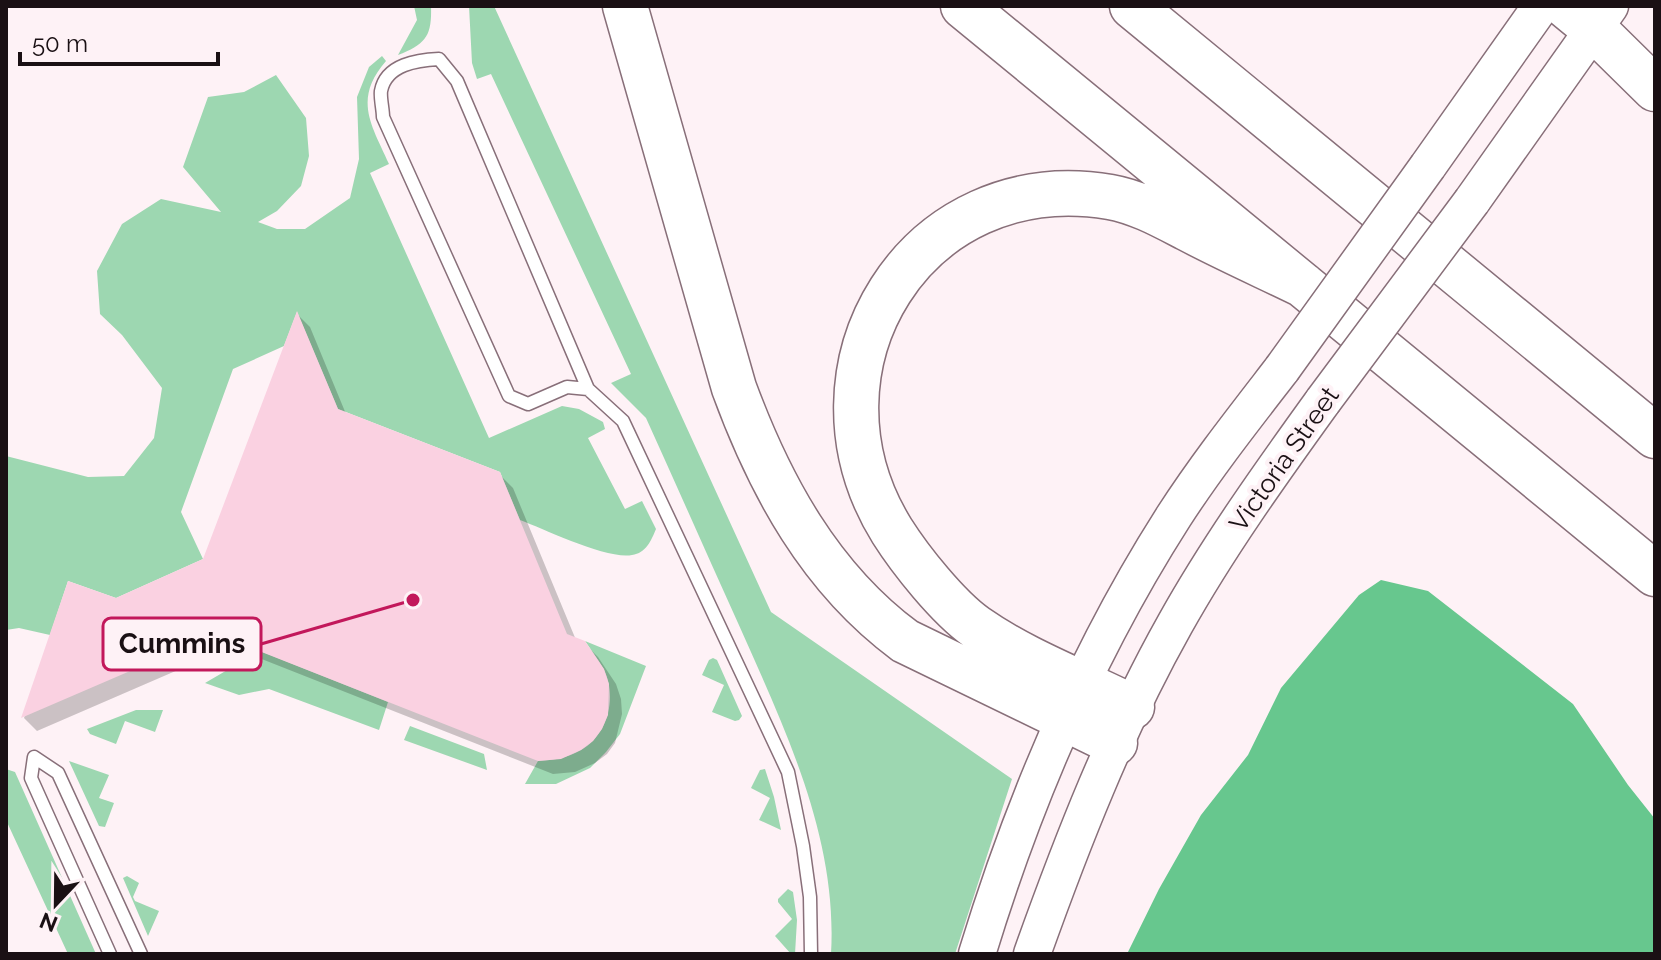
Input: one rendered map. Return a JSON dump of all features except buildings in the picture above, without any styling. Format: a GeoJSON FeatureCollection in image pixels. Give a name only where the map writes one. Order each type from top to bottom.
{"type":"FeatureCollection","features":[{"type":"Feature","properties":{"kind":"highway"},"geometry":{"type":"LineString","coordinates":[[625,6],[734,388],[755,443],[786,504],[818,553],[875,618],[905,641],[929,654],[1072,699],[1124,725]]}},
{"type":"Feature","properties":{"kind":"highway"},"geometry":{"type":"LineString","coordinates":[[963,6],[1655,574]]}},
{"type":"Feature","properties":{"kind":"highway"},"geometry":{"type":"LineString","coordinates":[[1132,6],[1655,436]]}},
{"type":"Feature","properties":{"kind":"highway"},"geometry":{"type":"LineString","coordinates":[[1590,14],[1655,89]]}},
{"type":"Feature","properties":{"kind":"highway"},"geometry":{"type":"LineString","coordinates":[[1072,699],[943,599],[894,534],[875,499],[862,463],[856,428],[856,392],[862,354],[871,325],[888,292],[920,254],[965,219],[1003,202],[1043,194],[1076,193],[1113,197],[1148,208],[1303,285]]}},
{"type":"Feature","properties":{"kind":"street","name":"Victoria Street"},"geometry":{"type":"LineString","coordinates":[[977,954],[1028,803],[1072,699],[1174,516],[1541,6]]}},
{"type":"Feature","properties":{"kind":"street","name":"Victoria Street"},"geometry":{"type":"LineString","coordinates":[[1032,954],[1124,725],[1175,624],[1224,544],[1323,401],[1472,201],[1590,14]]}},
{"type":"Feature","properties":{"kind":"lane"},"geometry":{"type":"LineString","coordinates":[[588,389],[567,387],[528,404],[509,396],[383,117],[381,90],[391,72],[416,60],[439,59],[457,81],[588,389],[623,421],[788,772],[810,897],[811,954]]}},
{"type":"Feature","properties":{"kind":"lane"},"geometry":{"type":"LineString","coordinates":[[110,954],[31,778],[34,757],[58,773],[141,954]]}},
{"type":"Feature","properties":{"kind":"shaded area"},"geometry":{"type":"Polygon","coordinates":[[[414,6],[431,6],[428,32],[421,43],[398,55],[417,20],[414,6]]]}},
{"type":"Feature","properties":{"kind":"shaded area"},"geometry":{"type":"Polygon","coordinates":[[[469,6],[494,6],[771,612],[1012,779],[955,954],[831,954],[831,910],[826,868],[817,825],[789,743],[646,418],[611,383],[631,374],[491,74],[477,79],[472,63],[469,6]]]}},
{"type":"Feature","properties":{"kind":"shaded area"},"geometry":{"type":"Polygon","coordinates":[[[382,56],[386,61],[370,88],[368,112],[389,164],[370,173],[489,438],[562,406],[579,409],[603,422],[605,429],[588,438],[625,509],[642,501],[656,529],[650,542],[637,554],[608,553],[520,520],[500,472],[338,409],[297,312],[284,346],[233,369],[181,512],[203,559],[116,598],[68,581],[50,635],[19,628],[6,630],[6,456],[88,477],[124,476],[154,438],[162,388],[122,335],[100,314],[97,271],[122,224],[161,199],[221,212],[183,167],[208,97],[244,92],[276,75],[306,118],[309,156],[301,186],[277,211],[258,222],[277,229],[305,229],[350,198],[359,159],[357,97],[369,67],[382,56]]]}},
{"type":"Feature","properties":{"kind":"shaded area"},"geometry":{"type":"Polygon","coordinates":[[[1381,580],[1428,591],[1573,704],[1655,819],[1655,954],[1127,954],[1201,815],[1248,755],[1281,688],[1359,595],[1381,580]]]}},
{"type":"Feature","properties":{"kind":"shaded area"},"geometry":{"type":"Polygon","coordinates":[[[585,641],[646,666],[620,734],[590,768],[556,784],[525,784],[538,761],[560,758],[581,750],[604,725],[610,691],[601,665],[585,641]]]}},
{"type":"Feature","properties":{"kind":"shaded area"},"geometry":{"type":"Polygon","coordinates":[[[260,651],[388,702],[379,730],[269,689],[239,695],[205,683],[260,651]]]}},
{"type":"Feature","properties":{"kind":"shaded area"},"geometry":{"type":"Polygon","coordinates":[[[713,658],[717,660],[742,716],[739,720],[712,712],[724,685],[702,675],[713,658]]]}},
{"type":"Feature","properties":{"kind":"shaded area"},"geometry":{"type":"Polygon","coordinates":[[[136,710],[163,710],[155,732],[125,721],[116,744],[90,734],[87,729],[136,710]]]}},
{"type":"Feature","properties":{"kind":"shaded area"},"geometry":{"type":"Polygon","coordinates":[[[410,726],[484,754],[487,770],[404,740],[410,726]]]}},
{"type":"Feature","properties":{"kind":"shaded area"},"geometry":{"type":"Polygon","coordinates":[[[69,761],[109,775],[99,798],[114,803],[105,827],[99,826],[69,761]]]}},
{"type":"Feature","properties":{"kind":"shaded area"},"geometry":{"type":"Polygon","coordinates":[[[6,769],[15,772],[96,954],[68,954],[6,820],[6,769]]]}},
{"type":"Feature","properties":{"kind":"shaded area"},"geometry":{"type":"Polygon","coordinates":[[[765,769],[781,830],[759,820],[770,798],[751,788],[760,770],[765,769]]]}},
{"type":"Feature","properties":{"kind":"shaded area"},"geometry":{"type":"Polygon","coordinates":[[[127,876],[139,883],[133,897],[135,901],[159,911],[148,936],[123,878],[127,876]]]}},
{"type":"Feature","properties":{"kind":"shaded area"},"geometry":{"type":"Polygon","coordinates":[[[788,889],[793,892],[797,920],[795,954],[791,954],[775,936],[792,919],[778,902],[788,889]]]}},
{"type":"Feature","properties":{"kind":"place","name":"Cummins"},"geometry":{"type":"Point","coordinates":[413,600]}}]}
